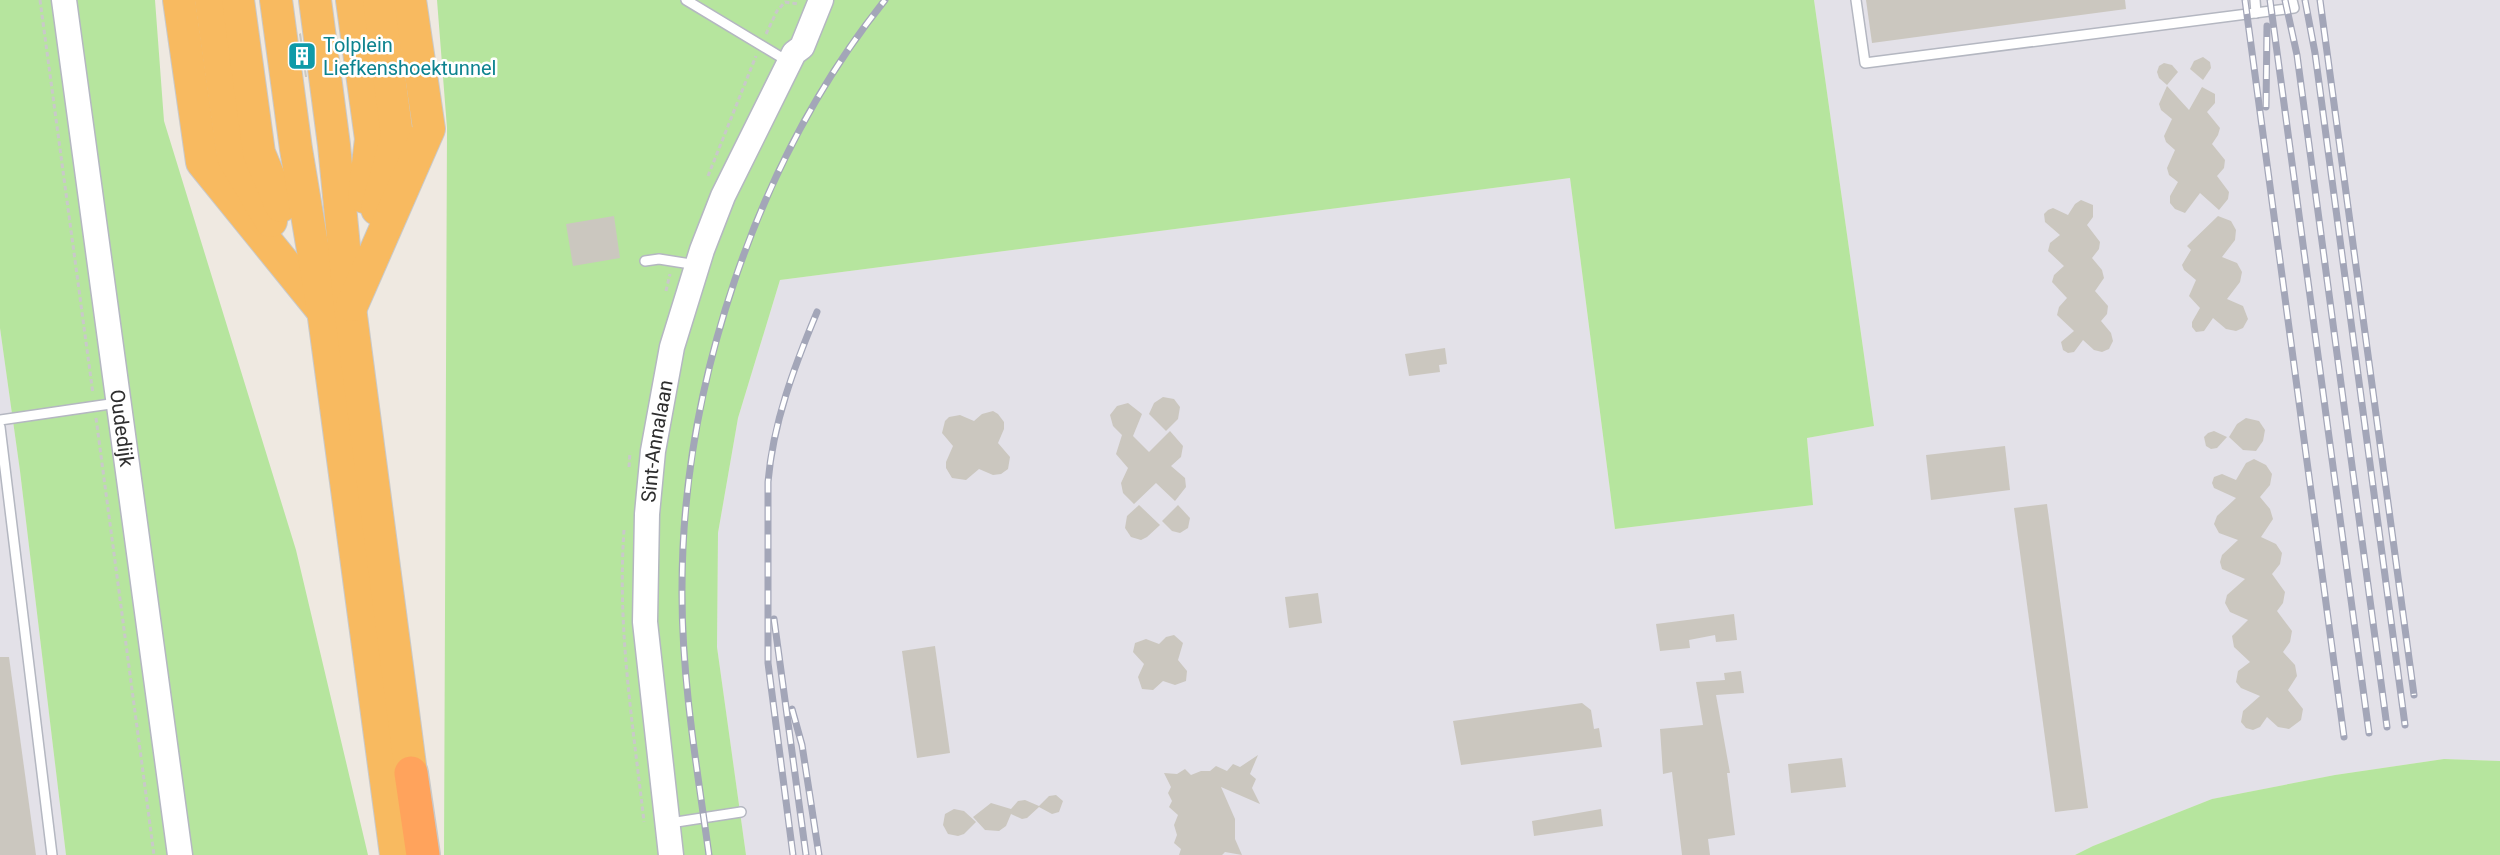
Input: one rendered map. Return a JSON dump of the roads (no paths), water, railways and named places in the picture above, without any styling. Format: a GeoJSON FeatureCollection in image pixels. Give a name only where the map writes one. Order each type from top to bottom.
{"type":"FeatureCollection","features":[{"type":"Feature","properties":{"kind":"highway"},"geometry":{"type":"LineString","coordinates":[[179,0],[202,162],[337,309]]}},
{"type":"Feature","properties":{"kind":"highway"},"geometry":{"type":"LineString","coordinates":[[199,0],[220,158],[337,309]]}},
{"type":"Feature","properties":{"kind":"highway"},"geometry":{"type":"LineString","coordinates":[[211,0],[233,157],[337,309]]}},
{"type":"Feature","properties":{"kind":"highway"},"geometry":{"type":"LineString","coordinates":[[225,0],[246,155],[337,309]]}},
{"type":"Feature","properties":{"kind":"highway"},"geometry":{"type":"LineString","coordinates":[[237,0],[259,153],[337,309]]}},
{"type":"Feature","properties":{"kind":"highway"},"geometry":{"type":"LineString","coordinates":[[251,0],[273,152],[337,309]]}},
{"type":"Feature","properties":{"kind":"highway"},"geometry":{"type":"LineString","coordinates":[[263,0],[285,150],[337,309],[396,855]]}},
{"type":"Feature","properties":{"kind":"highway"},"geometry":{"type":"LineString","coordinates":[[303,0],[309,147],[337,309],[423,855]]}},
{"type":"Feature","properties":{"kind":"highway"},"geometry":{"type":"LineString","coordinates":[[337,309],[358,140],[340,0]]}},
{"type":"Feature","properties":{"kind":"highway"},"geometry":{"type":"LineString","coordinates":[[337,309],[371,139],[352,0]]}},
{"type":"Feature","properties":{"kind":"highway"},"geometry":{"type":"LineString","coordinates":[[337,309],[383,137],[366,0]]}},
{"type":"Feature","properties":{"kind":"highway"},"geometry":{"type":"LineString","coordinates":[[337,309],[397,136],[379,0]]}},
{"type":"Feature","properties":{"kind":"highway"},"geometry":{"type":"LineString","coordinates":[[337,309],[409,134],[392,0]]}},
{"type":"Feature","properties":{"kind":"highway"},"geometry":{"type":"LineString","coordinates":[[337,309],[429,129],[410,0]]}},
{"type":"Feature","properties":{"kind":"street","name":"Oudedijk"},"geometry":{"type":"LineString","coordinates":[[64,0],[180,855]]}},
{"type":"Feature","properties":{"kind":"street","name":"Sint-Annalaan"},"geometry":{"type":"LineString","coordinates":[[792,58],[792,44],[805,0]]}},
{"type":"Feature","properties":{"kind":"street","name":"Sint-Annalaan"},"geometry":{"type":"LineString","coordinates":[[671,855],[645,622],[647,514],[653,451],[672,347],[697,265],[723,196],[792,58],[802,47],[821,0]]}},
{"type":"Feature","properties":{"kind":"lane"},"geometry":{"type":"LineString","coordinates":[[686,0],[792,58]]}},
{"type":"Feature","properties":{"kind":"lane"},"geometry":{"type":"LineString","coordinates":[[1856,0],[1865,63],[2294,8],[2292,0]]}},
{"type":"Feature","properties":{"kind":"lane"},"geometry":{"type":"LineString","coordinates":[[2255,0],[2256,13]]}},
{"type":"Feature","properties":{"kind":"lane"},"geometry":{"type":"LineString","coordinates":[[645,261],[659,259],[697,265]]}},
{"type":"Feature","properties":{"kind":"lane"},"geometry":{"type":"LineString","coordinates":[[0,420],[119,403]]}},
{"type":"Feature","properties":{"kind":"lane"},"geometry":{"type":"LineString","coordinates":[[0,427],[4,486],[52,855]]}},
{"type":"Feature","properties":{"kind":"lane"},"geometry":{"type":"LineString","coordinates":[[667,823],[741,812]]}},
{"type":"Feature","properties":{"kind":"railway"},"geometry":{"type":"LineString","coordinates":[[709,855],[691,724],[683,627],[685,516],[695,437],[712,358],[735,280],[764,204],[799,132],[839,63],[885,0]]}},
{"type":"Feature","properties":{"kind":"railway"},"geometry":{"type":"LineString","coordinates":[[2245,0],[2344,737]]}},
{"type":"Feature","properties":{"kind":"railway"},"geometry":{"type":"LineString","coordinates":[[2270,0],[2369,733]]}},
{"type":"Feature","properties":{"kind":"railway"},"geometry":{"type":"LineString","coordinates":[[2285,0],[2297,55],[2387,727]]}},
{"type":"Feature","properties":{"kind":"railway"},"geometry":{"type":"LineString","coordinates":[[2305,0],[2315,53],[2405,725]]}},
{"type":"Feature","properties":{"kind":"railway"},"geometry":{"type":"LineString","coordinates":[[2320,0],[2414,695]]}},
{"type":"Feature","properties":{"kind":"railway"},"geometry":{"type":"LineString","coordinates":[[2266,107],[2267,26]]}},
{"type":"Feature","properties":{"kind":"railway"},"geometry":{"type":"LineString","coordinates":[[793,855],[768,663],[768,482],[775,438],[786,395],[817,312]]}},
{"type":"Feature","properties":{"kind":"railway"},"geometry":{"type":"LineString","coordinates":[[774,619],[806,855]]}},
{"type":"Feature","properties":{"kind":"railway"},"geometry":{"type":"LineString","coordinates":[[792,709],[802,745],[819,855]]}},
{"type":"Feature","properties":{"kind":"place","name":"Tolplein Liefkenshoektunnel"},"geometry":{"type":"Point","coordinates":[302,56]}}]}
